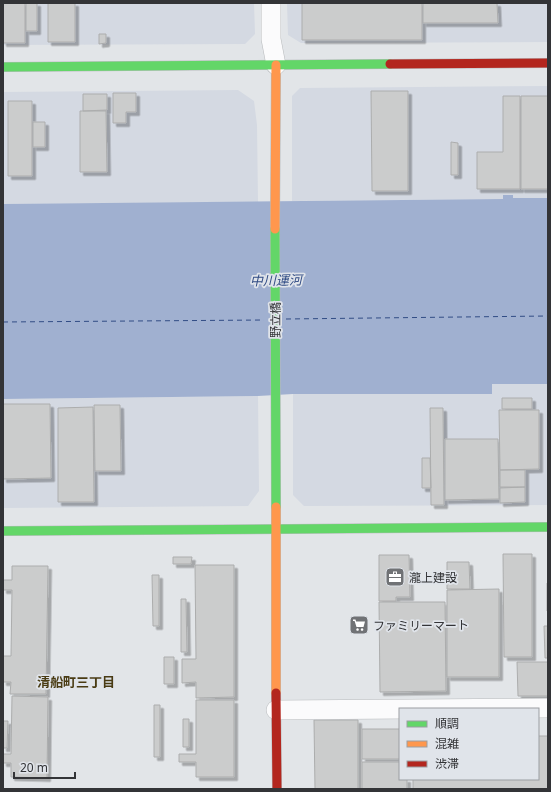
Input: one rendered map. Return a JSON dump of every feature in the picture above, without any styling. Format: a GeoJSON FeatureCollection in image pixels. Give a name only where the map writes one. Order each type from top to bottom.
{"type":"FeatureCollection","features":[{"type":"Feature","properties":{"kind":"street"},"geometry":{"type":"LineString","coordinates":[[271,3],[271,39],[276,65]]}},
{"type":"Feature","properties":{"kind":"street"},"geometry":{"type":"LineString","coordinates":[[3,67],[548,63]]}},
{"type":"Feature","properties":{"kind":"street","name":"野立橋"},"geometry":{"type":"LineString","coordinates":[[276,65],[275,529],[277,789]]}},
{"type":"Feature","properties":{"kind":"street"},"geometry":{"type":"LineString","coordinates":[[3,531],[548,527]]}},
{"type":"Feature","properties":{"kind":"street"},"geometry":{"type":"LineString","coordinates":[[276,710],[399,709]]}},
{"type":"Feature","properties":{"kind":"shaded area"},"geometry":{"type":"Polygon","coordinates":[[[3,3],[254,3],[255,34],[245,44],[3,45],[3,3]]]}},
{"type":"Feature","properties":{"kind":"shaded area"},"geometry":{"type":"Polygon","coordinates":[[[287,3],[548,3],[548,42],[301,43],[288,35],[287,3]]]}},
{"type":"Feature","properties":{"kind":"shaded area"},"geometry":{"type":"Polygon","coordinates":[[[548,86],[548,198],[513,198],[512,195],[504,195],[503,199],[292,201],[292,96],[300,88],[548,86]]]}},
{"type":"Feature","properties":{"kind":"shaded area"},"geometry":{"type":"Polygon","coordinates":[[[238,90],[254,101],[257,125],[258,202],[3,204],[3,92],[238,90]]]}},
{"type":"Feature","properties":{"kind":"shaded area"},"geometry":{"type":"Polygon","coordinates":[[[492,384],[548,384],[548,505],[304,506],[293,495],[293,394],[492,394],[492,384]]]}},
{"type":"Feature","properties":{"kind":"shaded area"},"geometry":{"type":"Polygon","coordinates":[[[258,396],[259,491],[248,506],[3,508],[3,399],[258,396]]]}},
{"type":"Feature","properties":{"kind":"water","name":"中川運河"},"geometry":{"type":"Polygon","coordinates":[[[503,195],[513,195],[513,198],[548,198],[548,384],[492,384],[492,394],[293,394],[258,396],[3,399],[3,204],[503,199],[503,195]]]}},
{"type":"Feature","properties":{"kind":"building"},"geometry":{"type":"Polygon","coordinates":[[[3,3],[25,3],[25,43],[3,43],[3,3]]]}},
{"type":"Feature","properties":{"kind":"building"},"geometry":{"type":"Polygon","coordinates":[[[26,3],[37,3],[37,31],[26,31],[26,3]]]}},
{"type":"Feature","properties":{"kind":"building"},"geometry":{"type":"Polygon","coordinates":[[[48,3],[75,3],[75,42],[48,42],[48,3]]]}},
{"type":"Feature","properties":{"kind":"building"},"geometry":{"type":"Polygon","coordinates":[[[302,3],[422,3],[422,40],[302,40],[302,3]]]}},
{"type":"Feature","properties":{"kind":"building"},"geometry":{"type":"Polygon","coordinates":[[[423,3],[497,3],[498,23],[423,23],[423,3]]]}},
{"type":"Feature","properties":{"kind":"building"},"geometry":{"type":"Polygon","coordinates":[[[99,34],[106,34],[106,43],[99,44],[99,34]]]}},
{"type":"Feature","properties":{"kind":"building"},"geometry":{"type":"Polygon","coordinates":[[[371,91],[408,91],[408,191],[372,191],[371,91]]]}},
{"type":"Feature","properties":{"kind":"building"},"geometry":{"type":"Polygon","coordinates":[[[113,93],[136,93],[136,112],[126,112],[126,123],[113,123],[113,93]]]}},
{"type":"Feature","properties":{"kind":"building"},"geometry":{"type":"Polygon","coordinates":[[[83,94],[107,94],[107,110],[83,111],[83,94]]]}},
{"type":"Feature","properties":{"kind":"building"},"geometry":{"type":"Polygon","coordinates":[[[503,96],[520,96],[520,189],[477,189],[477,152],[503,152],[503,96]]]}},
{"type":"Feature","properties":{"kind":"building"},"geometry":{"type":"Polygon","coordinates":[[[521,96],[548,96],[548,189],[521,189],[521,96]]]}},
{"type":"Feature","properties":{"kind":"building"},"geometry":{"type":"Polygon","coordinates":[[[8,101],[32,101],[32,176],[8,176],[8,101]]]}},
{"type":"Feature","properties":{"kind":"building"},"geometry":{"type":"Polygon","coordinates":[[[80,111],[106,111],[107,172],[80,172],[80,111]]]}},
{"type":"Feature","properties":{"kind":"building"},"geometry":{"type":"Polygon","coordinates":[[[33,122],[45,122],[45,147],[33,147],[33,122]]]}},
{"type":"Feature","properties":{"kind":"building"},"geometry":{"type":"Polygon","coordinates":[[[451,142],[458,143],[458,175],[451,175],[451,142]]]}},
{"type":"Feature","properties":{"kind":"building"},"geometry":{"type":"Polygon","coordinates":[[[502,398],[532,398],[532,409],[502,409],[502,398]]]}},
{"type":"Feature","properties":{"kind":"building"},"geometry":{"type":"Polygon","coordinates":[[[3,404],[50,404],[51,478],[3,479],[3,404]]]}},
{"type":"Feature","properties":{"kind":"building"},"geometry":{"type":"Polygon","coordinates":[[[94,405],[120,405],[121,471],[95,471],[94,405]]]}},
{"type":"Feature","properties":{"kind":"building"},"geometry":{"type":"Polygon","coordinates":[[[93,407],[94,502],[58,502],[58,408],[93,407]]]}},
{"type":"Feature","properties":{"kind":"building"},"geometry":{"type":"Polygon","coordinates":[[[430,408],[443,408],[444,505],[431,505],[430,408]]]}},
{"type":"Feature","properties":{"kind":"building"},"geometry":{"type":"Polygon","coordinates":[[[499,410],[539,410],[539,469],[500,470],[499,410]]]}},
{"type":"Feature","properties":{"kind":"building"},"geometry":{"type":"Polygon","coordinates":[[[445,439],[498,439],[499,499],[445,500],[445,439]]]}},
{"type":"Feature","properties":{"kind":"building"},"geometry":{"type":"Polygon","coordinates":[[[422,458],[430,458],[431,488],[422,488],[422,458]]]}},
{"type":"Feature","properties":{"kind":"building"},"geometry":{"type":"Polygon","coordinates":[[[500,470],[525,470],[525,487],[500,487],[500,470]]]}},
{"type":"Feature","properties":{"kind":"building"},"geometry":{"type":"Polygon","coordinates":[[[525,487],[525,502],[500,503],[500,488],[525,487]]]}},
{"type":"Feature","properties":{"kind":"building"},"geometry":{"type":"Polygon","coordinates":[[[503,554],[532,554],[532,657],[504,657],[503,554]]]}},
{"type":"Feature","properties":{"kind":"building"},"geometry":{"type":"Polygon","coordinates":[[[379,555],[409,555],[410,597],[396,597],[396,601],[379,601],[379,555]]]}},
{"type":"Feature","properties":{"kind":"building"},"geometry":{"type":"Polygon","coordinates":[[[173,557],[192,557],[191,564],[173,564],[173,557]]]}},
{"type":"Feature","properties":{"kind":"building"},"geometry":{"type":"Polygon","coordinates":[[[447,562],[469,562],[470,589],[447,589],[447,562]]]}},
{"type":"Feature","properties":{"kind":"building"},"geometry":{"type":"Polygon","coordinates":[[[195,565],[234,565],[234,697],[196,698],[196,682],[182,683],[182,659],[196,659],[195,565]]]}},
{"type":"Feature","properties":{"kind":"building"},"geometry":{"type":"Polygon","coordinates":[[[12,566],[48,566],[46,694],[10,694],[11,682],[3,682],[3,656],[11,656],[12,590],[3,590],[3,580],[12,580],[12,566]]]}},
{"type":"Feature","properties":{"kind":"building"},"geometry":{"type":"Polygon","coordinates":[[[152,575],[159,575],[159,626],[153,626],[152,575]]]}},
{"type":"Feature","properties":{"kind":"building"},"geometry":{"type":"Polygon","coordinates":[[[548,583],[548,611],[547,611],[548,583]]]}},
{"type":"Feature","properties":{"kind":"building"},"geometry":{"type":"Polygon","coordinates":[[[499,589],[499,677],[447,677],[447,590],[499,589]]]}},
{"type":"Feature","properties":{"kind":"building"},"geometry":{"type":"Polygon","coordinates":[[[181,599],[186,599],[187,652],[181,652],[181,599]]]}},
{"type":"Feature","properties":{"kind":"building"},"geometry":{"type":"Polygon","coordinates":[[[379,602],[445,602],[446,691],[380,692],[379,602]]]}},
{"type":"Feature","properties":{"kind":"building"},"geometry":{"type":"Polygon","coordinates":[[[544,626],[548,626],[548,658],[545,658],[544,626]]]}},
{"type":"Feature","properties":{"kind":"building"},"geometry":{"type":"Polygon","coordinates":[[[164,657],[174,657],[174,684],[164,684],[164,657]]]}},
{"type":"Feature","properties":{"kind":"building"},"geometry":{"type":"Polygon","coordinates":[[[517,662],[548,662],[548,696],[518,696],[517,662]]]}},
{"type":"Feature","properties":{"kind":"building"},"geometry":{"type":"Polygon","coordinates":[[[12,696],[48,697],[47,778],[11,777],[11,763],[3,763],[3,754],[11,754],[12,696]]]}},
{"type":"Feature","properties":{"kind":"building"},"geometry":{"type":"Polygon","coordinates":[[[196,700],[234,700],[234,777],[196,777],[196,762],[179,762],[179,754],[196,754],[196,700]]]}},
{"type":"Feature","properties":{"kind":"building"},"geometry":{"type":"Polygon","coordinates":[[[154,705],[160,705],[160,757],[154,757],[154,705]]]}},
{"type":"Feature","properties":{"kind":"building"},"geometry":{"type":"Polygon","coordinates":[[[183,719],[189,719],[189,747],[183,747],[183,719]]]}},
{"type":"Feature","properties":{"kind":"building"},"geometry":{"type":"Polygon","coordinates":[[[314,720],[358,720],[358,789],[315,789],[314,720]]]}},
{"type":"Feature","properties":{"kind":"building"},"geometry":{"type":"Polygon","coordinates":[[[3,721],[8,721],[7,748],[3,748],[3,721]]]}},
{"type":"Feature","properties":{"kind":"building"},"geometry":{"type":"Polygon","coordinates":[[[362,729],[399,729],[399,759],[362,759],[362,729]]]}},
{"type":"Feature","properties":{"kind":"building"},"geometry":{"type":"Polygon","coordinates":[[[539,736],[548,736],[548,789],[413,789],[413,780],[539,780],[539,736]]]}},
{"type":"Feature","properties":{"kind":"building"},"geometry":{"type":"Polygon","coordinates":[[[362,762],[399,762],[399,780],[407,780],[407,789],[362,789],[362,762]]]}},
{"type":"Feature","properties":{"kind":"ferry route"},"geometry":{"type":"LineString","coordinates":[[286,319],[548,316]]}},
{"type":"Feature","properties":{"kind":"ferry route"},"geometry":{"type":"LineString","coordinates":[[3,322],[264,320]]}},
{"type":"Feature","properties":{"kind":"traffic: fast"},"geometry":{"type":"LineString","coordinates":[[3,67],[390,64]]}},
{"type":"Feature","properties":{"kind":"traffic: fast"},"geometry":{"type":"LineString","coordinates":[[275,229],[276,507]]}},
{"type":"Feature","properties":{"kind":"traffic: fast"},"geometry":{"type":"LineString","coordinates":[[3,531],[548,527]]}},
{"type":"Feature","properties":{"kind":"traffic: slow"},"geometry":{"type":"LineString","coordinates":[[275,229],[276,65]]}},
{"type":"Feature","properties":{"kind":"traffic: slow"},"geometry":{"type":"LineString","coordinates":[[276,507],[276,693]]}},
{"type":"Feature","properties":{"kind":"traffic: jam"},"geometry":{"type":"LineString","coordinates":[[390,64],[548,63]]}},
{"type":"Feature","properties":{"kind":"traffic: jam"},"geometry":{"type":"LineString","coordinates":[[276,693],[277,789]]}},
{"type":"Feature","properties":{"kind":"place","name":"瀧上建設"},"geometry":{"type":"Point","coordinates":[395,577]}},
{"type":"Feature","properties":{"kind":"place","name":"ファミリーマート"},"geometry":{"type":"Point","coordinates":[359,625]}},
{"type":"Feature","properties":{"kind":"district","name":"清船町三丁目"},"geometry":{"type":"Point","coordinates":[76,682]}}]}
